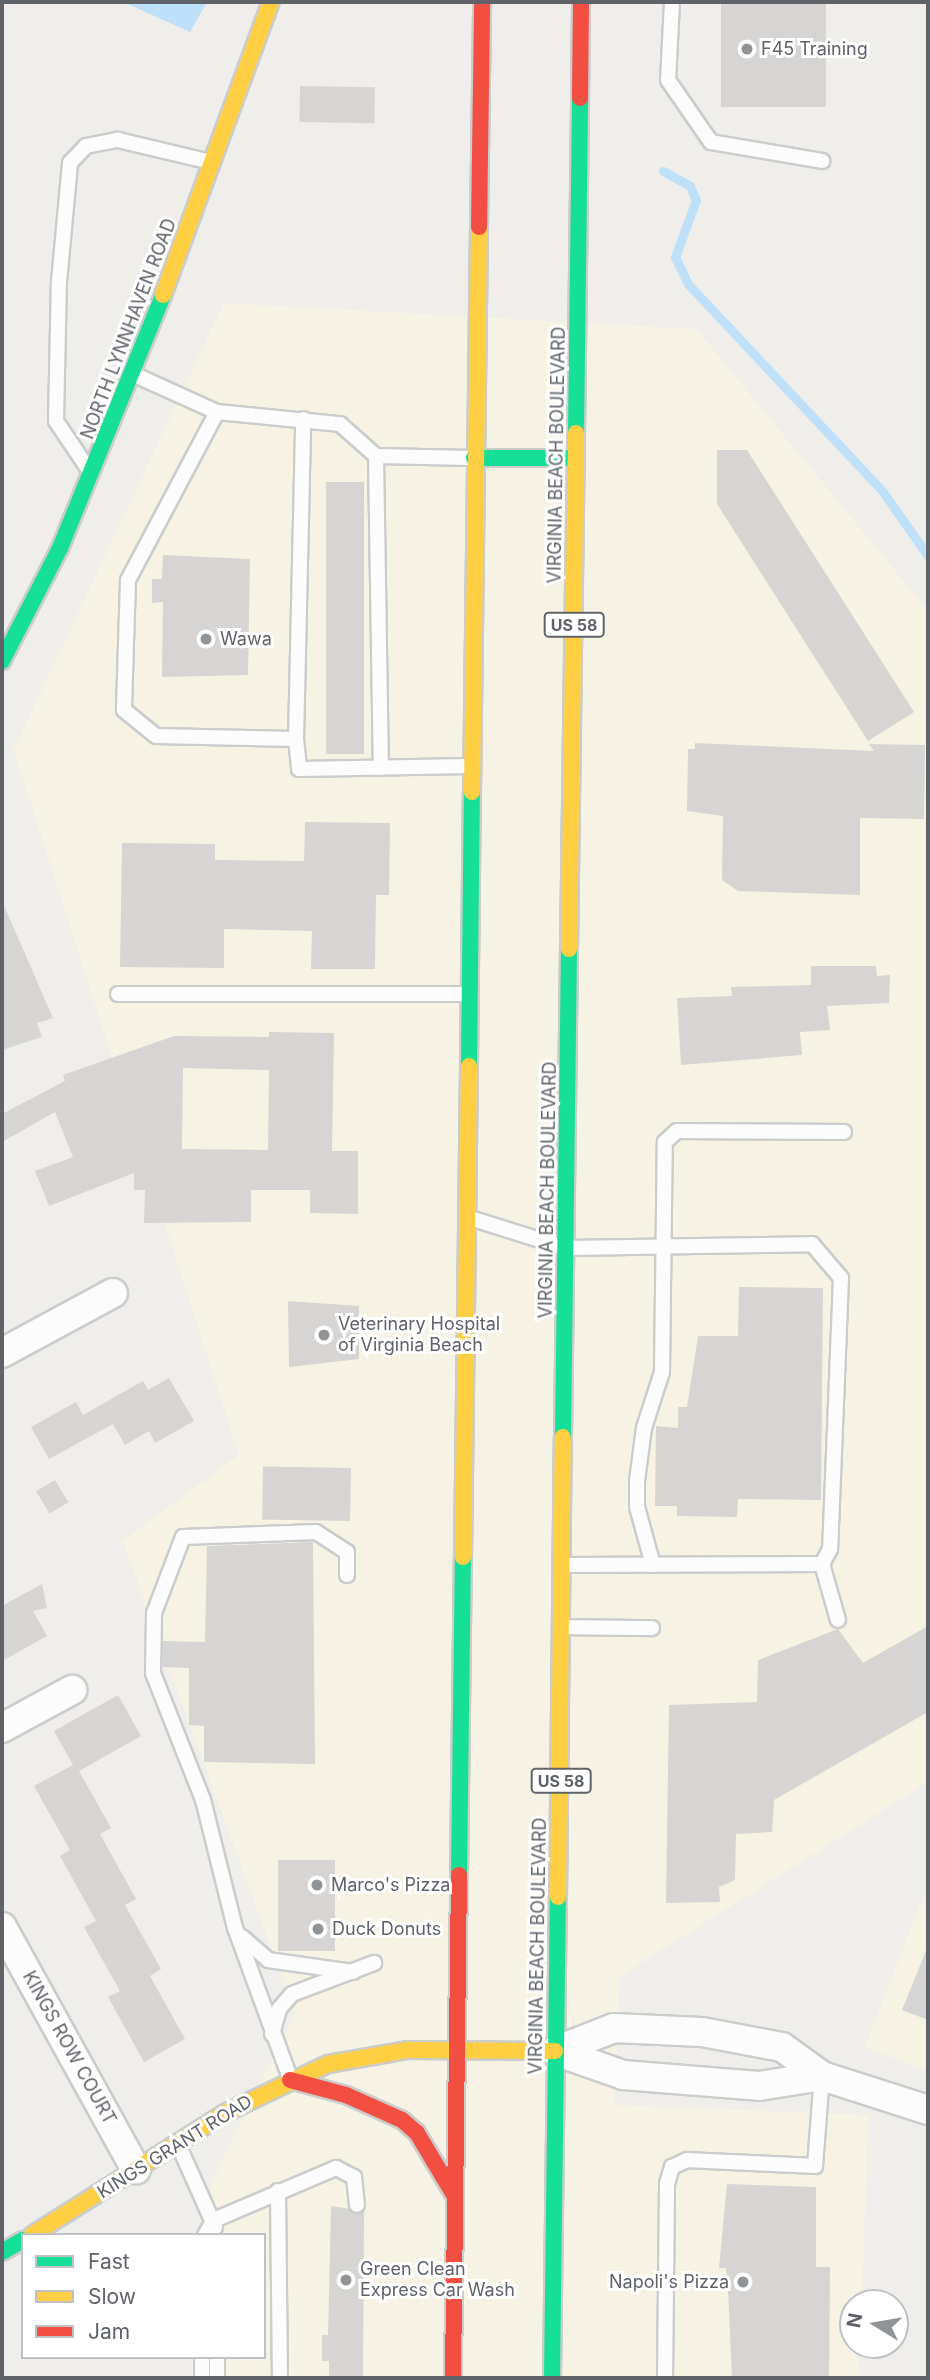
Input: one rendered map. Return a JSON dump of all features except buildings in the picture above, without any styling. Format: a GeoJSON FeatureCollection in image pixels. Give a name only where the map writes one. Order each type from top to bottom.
{"type":"FeatureCollection","features":[{"type":"Feature","properties":{"kind":"main road","name":"NORTH LYNNHAVEN ROAD"},"geometry":{"type":"LineString","coordinates":[[2,661],[92,473],[134,374],[271,2]]}},
{"type":"Feature","properties":{"kind":"main road"},"geometry":{"type":"LineString","coordinates":[[453,2378],[474,458],[482,2]]}},
{"type":"Feature","properties":{"kind":"main road","name":"VIRGINIA BEACH BOULEVARD"},"geometry":{"type":"LineString","coordinates":[[552,2378],[555,2051],[565,1565],[566,1248],[581,2]]}},
{"type":"Feature","properties":{"kind":"main road"},"geometry":{"type":"LineString","coordinates":[[474,458],[575,458]]}},
{"type":"Feature","properties":{"kind":"main road","name":"KINGS GRANT ROAD"},"geometry":{"type":"LineString","coordinates":[[35,2233],[177,2142],[290,2080],[363,2055],[456,2049],[555,2051]]}},
{"type":"Feature","properties":{"kind":"main road"},"geometry":{"type":"LineString","coordinates":[[290,2080],[346,2095],[402,2120],[430,2152],[455,2197]]}},
{"type":"Feature","properties":{"kind":"main road"},"geometry":{"type":"LineString","coordinates":[[2,2252],[21,2241]]}},
{"type":"Feature","properties":{"kind":"street"},"geometry":{"type":"LineString","coordinates":[[2,1353],[113,1293]]}},
{"type":"Feature","properties":{"kind":"street"},"geometry":{"type":"LineString","coordinates":[[2,1728],[72,1690]]}},
{"type":"Feature","properties":{"kind":"street","name":"KINGS ROW COURT"},"geometry":{"type":"LineString","coordinates":[[2,1927],[136,2170]]}},
{"type":"Feature","properties":{"kind":"street","name":"KINGS GRANT ROAD"},"geometry":{"type":"LineString","coordinates":[[555,2051],[614,2028],[702,2032],[782,2047],[822,2076],[928,2110]]}},
{"type":"Feature","properties":{"kind":"street"},"geometry":{"type":"LineString","coordinates":[[555,2051],[623,2076],[759,2086],[822,2076]]}},
{"type":"Feature","properties":{"kind":"lane"},"geometry":{"type":"LineString","coordinates":[[672,2],[668,80],[711,142],[822,160]]}},
{"type":"Feature","properties":{"kind":"lane"},"geometry":{"type":"LineString","coordinates":[[92,473],[66,443],[56,421],[59,282],[70,163],[86,146],[118,141],[213,163]]}},
{"type":"Feature","properties":{"kind":"lane"},"geometry":{"type":"LineString","coordinates":[[134,374],[217,412],[340,424],[376,456],[474,458]]}},
{"type":"Feature","properties":{"kind":"lane"},"geometry":{"type":"LineString","coordinates":[[217,412],[128,580],[124,710],[156,736],[296,739]]}},
{"type":"Feature","properties":{"kind":"lane"},"geometry":{"type":"LineString","coordinates":[[303,419],[296,739],[299,769],[471,766]]}},
{"type":"Feature","properties":{"kind":"lane"},"geometry":{"type":"LineString","coordinates":[[376,456],[381,768]]}},
{"type":"Feature","properties":{"kind":"lane"},"geometry":{"type":"LineString","coordinates":[[118,994],[468,994]]}},
{"type":"Feature","properties":{"kind":"lane"},"geometry":{"type":"LineString","coordinates":[[653,1565],[637,1507],[637,1481],[644,1428],[662,1372],[663,1247],[669,1135],[844,1132]]}},
{"type":"Feature","properties":{"kind":"lane"},"geometry":{"type":"LineString","coordinates":[[466,1216],[566,1248],[812,1244],[841,1278],[830,1549],[822,1564],[838,1620]]}},
{"type":"Feature","properties":{"kind":"lane"},"geometry":{"type":"LineString","coordinates":[[290,2080],[235,1928],[203,1800],[153,1673],[154,1613],[183,1537],[316,1532],[347,1552],[347,1575]]}},
{"type":"Feature","properties":{"kind":"lane"},"geometry":{"type":"LineString","coordinates":[[565,1565],[822,1564]]}},
{"type":"Feature","properties":{"kind":"lane"},"geometry":{"type":"LineString","coordinates":[[564,1627],[652,1628]]}},
{"type":"Feature","properties":{"kind":"lane"},"geometry":{"type":"LineString","coordinates":[[235,1928],[255,1954],[268,1960],[353,1972]]}},
{"type":"Feature","properties":{"kind":"lane"},"geometry":{"type":"LineString","coordinates":[[272,2034],[279,2009],[292,1994],[373,1963]]}},
{"type":"Feature","properties":{"kind":"lane"},"geometry":{"type":"LineString","coordinates":[[665,2378],[667,2184],[672,2167],[687,2160],[815,2166],[822,2076]]}},
{"type":"Feature","properties":{"kind":"lane"},"geometry":{"type":"LineString","coordinates":[[177,2142],[215,2227],[278,2191],[336,2168],[354,2177],[357,2205]]}},
{"type":"Feature","properties":{"kind":"lane"},"geometry":{"type":"LineString","coordinates":[[278,2191],[279,2378]]}},
{"type":"Feature","properties":{"kind":"lane"},"geometry":{"type":"LineString","coordinates":[[202,2359],[202,2378]]}},
{"type":"Feature","properties":{"kind":"lane"},"geometry":{"type":"LineString","coordinates":[[217,2359],[217,2378]]}},
{"type":"Feature","properties":{"kind":"shaded area"},"geometry":{"type":"Polygon","coordinates":[[[224,303],[696,329],[928,611],[928,1782],[620,1976],[614,2105],[868,2115],[862,2289],[839,2289],[839,2359],[858,2359],[860,2378],[199,2378],[200,2359],[266,2359],[266,2233],[208,2233],[211,2184],[295,2013],[123,1541],[239,1455],[14,750],[224,303]]]}},
{"type":"Feature","properties":{"kind":"shaded area"},"geometry":{"type":"Polygon","coordinates":[[[928,1884],[928,2072],[865,2047],[928,1884]]]}},
{"type":"Feature","properties":{"kind":"water"},"geometry":{"type":"Polygon","coordinates":[[[123,2],[207,2],[190,32],[123,2]]]}},
{"type":"Feature","properties":{"kind":"waterway"},"geometry":{"type":"LineString","coordinates":[[663,171],[690,186],[696,200],[675,257],[688,284],[883,492],[928,556]]}},
{"type":"Feature","properties":{"kind":"traffic: fast"},"geometry":{"type":"LineString","coordinates":[[576,433],[580,98]]}},
{"type":"Feature","properties":{"kind":"traffic: fast"},"geometry":{"type":"LineString","coordinates":[[2,661],[60,548],[163,295]]}},
{"type":"Feature","properties":{"kind":"traffic: fast"},"geometry":{"type":"LineString","coordinates":[[474,458],[575,458]]}},
{"type":"Feature","properties":{"kind":"traffic: fast"},"geometry":{"type":"LineString","coordinates":[[469,1066],[472,792]]}},
{"type":"Feature","properties":{"kind":"traffic: fast"},"geometry":{"type":"LineString","coordinates":[[563,1437],[569,949]]}},
{"type":"Feature","properties":{"kind":"traffic: fast"},"geometry":{"type":"LineString","coordinates":[[459,1875],[463,1557]]}},
{"type":"Feature","properties":{"kind":"traffic: fast"},"geometry":{"type":"LineString","coordinates":[[552,2378],[558,1897]]}},
{"type":"Feature","properties":{"kind":"traffic: fast"},"geometry":{"type":"LineString","coordinates":[[2,2252],[21,2241]]}},
{"type":"Feature","properties":{"kind":"traffic: slow"},"geometry":{"type":"LineString","coordinates":[[163,295],[271,2]]}},
{"type":"Feature","properties":{"kind":"traffic: slow"},"geometry":{"type":"LineString","coordinates":[[472,792],[479,227]]}},
{"type":"Feature","properties":{"kind":"traffic: slow"},"geometry":{"type":"LineString","coordinates":[[569,949],[576,433]]}},
{"type":"Feature","properties":{"kind":"traffic: slow"},"geometry":{"type":"LineString","coordinates":[[463,1557],[469,1066]]}},
{"type":"Feature","properties":{"kind":"traffic: slow"},"geometry":{"type":"LineString","coordinates":[[558,1897],[563,1437]]}},
{"type":"Feature","properties":{"kind":"traffic: slow"},"geometry":{"type":"LineString","coordinates":[[35,2233],[225,2113],[328,2064],[407,2050],[555,2051]]}},
{"type":"Feature","properties":{"kind":"traffic: jam"},"geometry":{"type":"LineString","coordinates":[[479,227],[482,2]]}},
{"type":"Feature","properties":{"kind":"traffic: jam"},"geometry":{"type":"LineString","coordinates":[[580,98],[581,2]]}},
{"type":"Feature","properties":{"kind":"traffic: jam"},"geometry":{"type":"LineString","coordinates":[[453,2378],[459,1875]]}},
{"type":"Feature","properties":{"kind":"traffic: jam"},"geometry":{"type":"LineString","coordinates":[[290,2080],[346,2095],[402,2120],[417,2133],[454,2195]]}},
{"type":"Feature","properties":{"kind":"place","name":"F45 Training"},"geometry":{"type":"Point","coordinates":[747,49]}},
{"type":"Feature","properties":{"kind":"place","name":"Wawa"},"geometry":{"type":"Point","coordinates":[206,639]}},
{"type":"Feature","properties":{"kind":"place","name":"Veterinary Hospital of Virginia Beach"},"geometry":{"type":"Point","coordinates":[324,1335]}},
{"type":"Feature","properties":{"kind":"place","name":"Marco's Pizza"},"geometry":{"type":"Point","coordinates":[317,1885]}},
{"type":"Feature","properties":{"kind":"place","name":"Duck Donuts"},"geometry":{"type":"Point","coordinates":[318,1929]}},
{"type":"Feature","properties":{"kind":"place","name":"Green Clean Express Car Wash"},"geometry":{"type":"Point","coordinates":[346,2280]}},
{"type":"Feature","properties":{"kind":"place","name":"Napoli's Pizza"},"geometry":{"type":"Point","coordinates":[743,2282]}}]}
